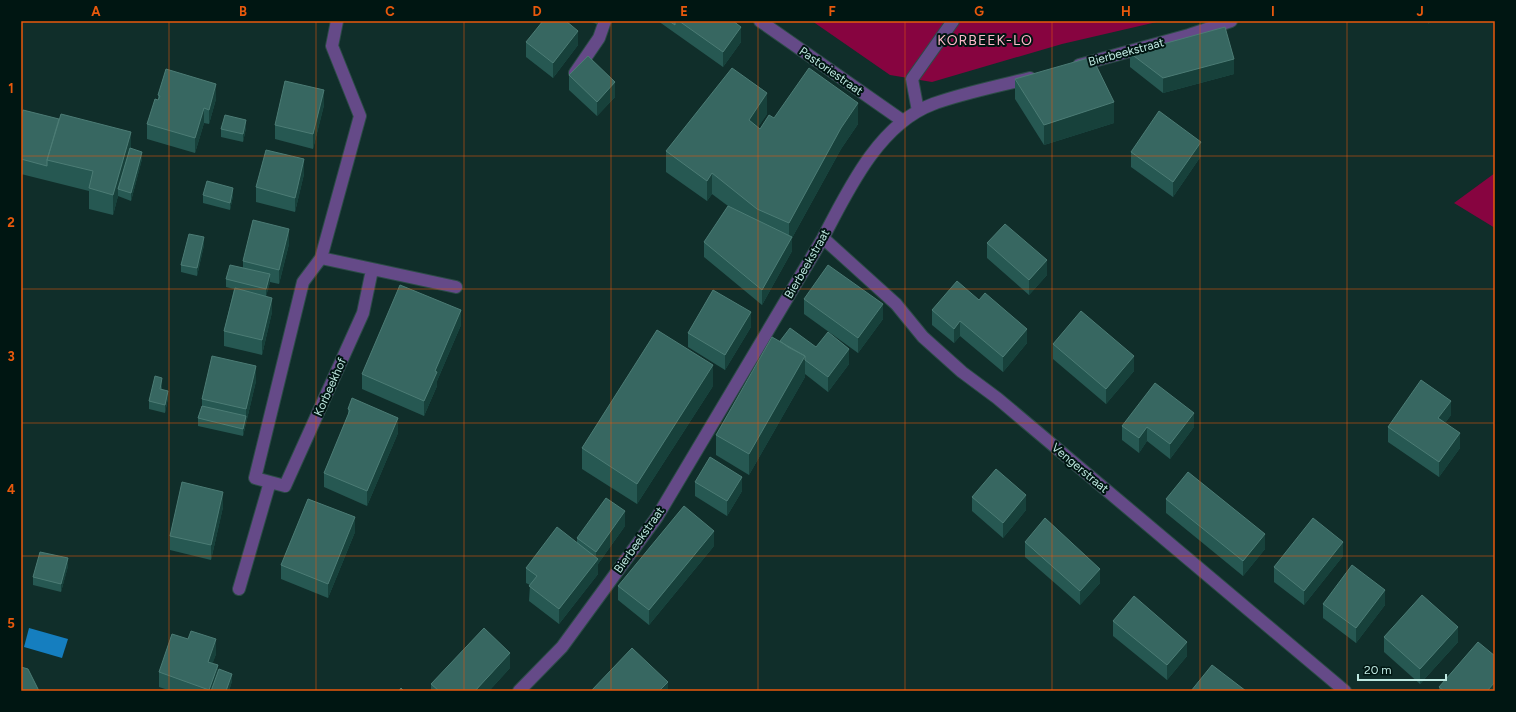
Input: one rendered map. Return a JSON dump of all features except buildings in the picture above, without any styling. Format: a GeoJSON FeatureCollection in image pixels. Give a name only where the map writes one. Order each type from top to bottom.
{"type":"FeatureCollection","features":[{"type":"Feature","properties":{"kind":"street"},"geometry":{"type":"LineString","coordinates":[[239,589],[270,482],[255,478],[303,282],[321,258],[360,116],[332,46],[337,21]]}},
{"type":"Feature","properties":{"kind":"street"},"geometry":{"type":"LineString","coordinates":[[574,74],[599,38],[605,21]]}},
{"type":"Feature","properties":{"kind":"street","name":"Pastoriestraat"},"geometry":{"type":"LineString","coordinates":[[760,21],[903,121]]}},
{"type":"Feature","properties":{"kind":"street"},"geometry":{"type":"LineString","coordinates":[[918,111],[912,79],[953,21]]}},
{"type":"Feature","properties":{"kind":"street","name":"Bierbeekstraat"},"geometry":{"type":"LineString","coordinates":[[1067,68],[1189,35],[1230,21]]}},
{"type":"Feature","properties":{"kind":"street","name":"Bierbeekstraat"},"geometry":{"type":"LineString","coordinates":[[519,691],[562,646],[657,517],[824,238],[842,201],[874,151],[887,135],[903,121],[918,111],[933,104],[1044,74]]}},
{"type":"Feature","properties":{"kind":"street","name":"Vengerstraat"},"geometry":{"type":"LineString","coordinates":[[824,238],[896,304],[923,337],[962,372],[997,398],[1345,691]]}},
{"type":"Feature","properties":{"kind":"street"},"geometry":{"type":"LineString","coordinates":[[321,258],[456,287]]}},
{"type":"Feature","properties":{"kind":"street","name":"Korbeekhof"},"geometry":{"type":"LineString","coordinates":[[270,482],[285,486],[363,313],[372,270]]}},
{"type":"Feature","properties":{"kind":"shaded area"},"geometry":{"type":"Polygon","coordinates":[[[812,21],[1161,21],[1062,44],[932,82],[890,75],[812,21]]]}},
{"type":"Feature","properties":{"kind":"shaded area"},"geometry":{"type":"Polygon","coordinates":[[[1495,173],[1495,228],[1454,203],[1495,173]]]}},
{"type":"Feature","properties":{"kind":"water"},"geometry":{"type":"Polygon","coordinates":[[[29,628],[68,639],[62,658],[24,647],[29,628]]]}},
{"type":"Feature","properties":{"kind":"district","name":"KORBEEK-LO"},"geometry":{"type":"Point","coordinates":[985,40]}}]}
